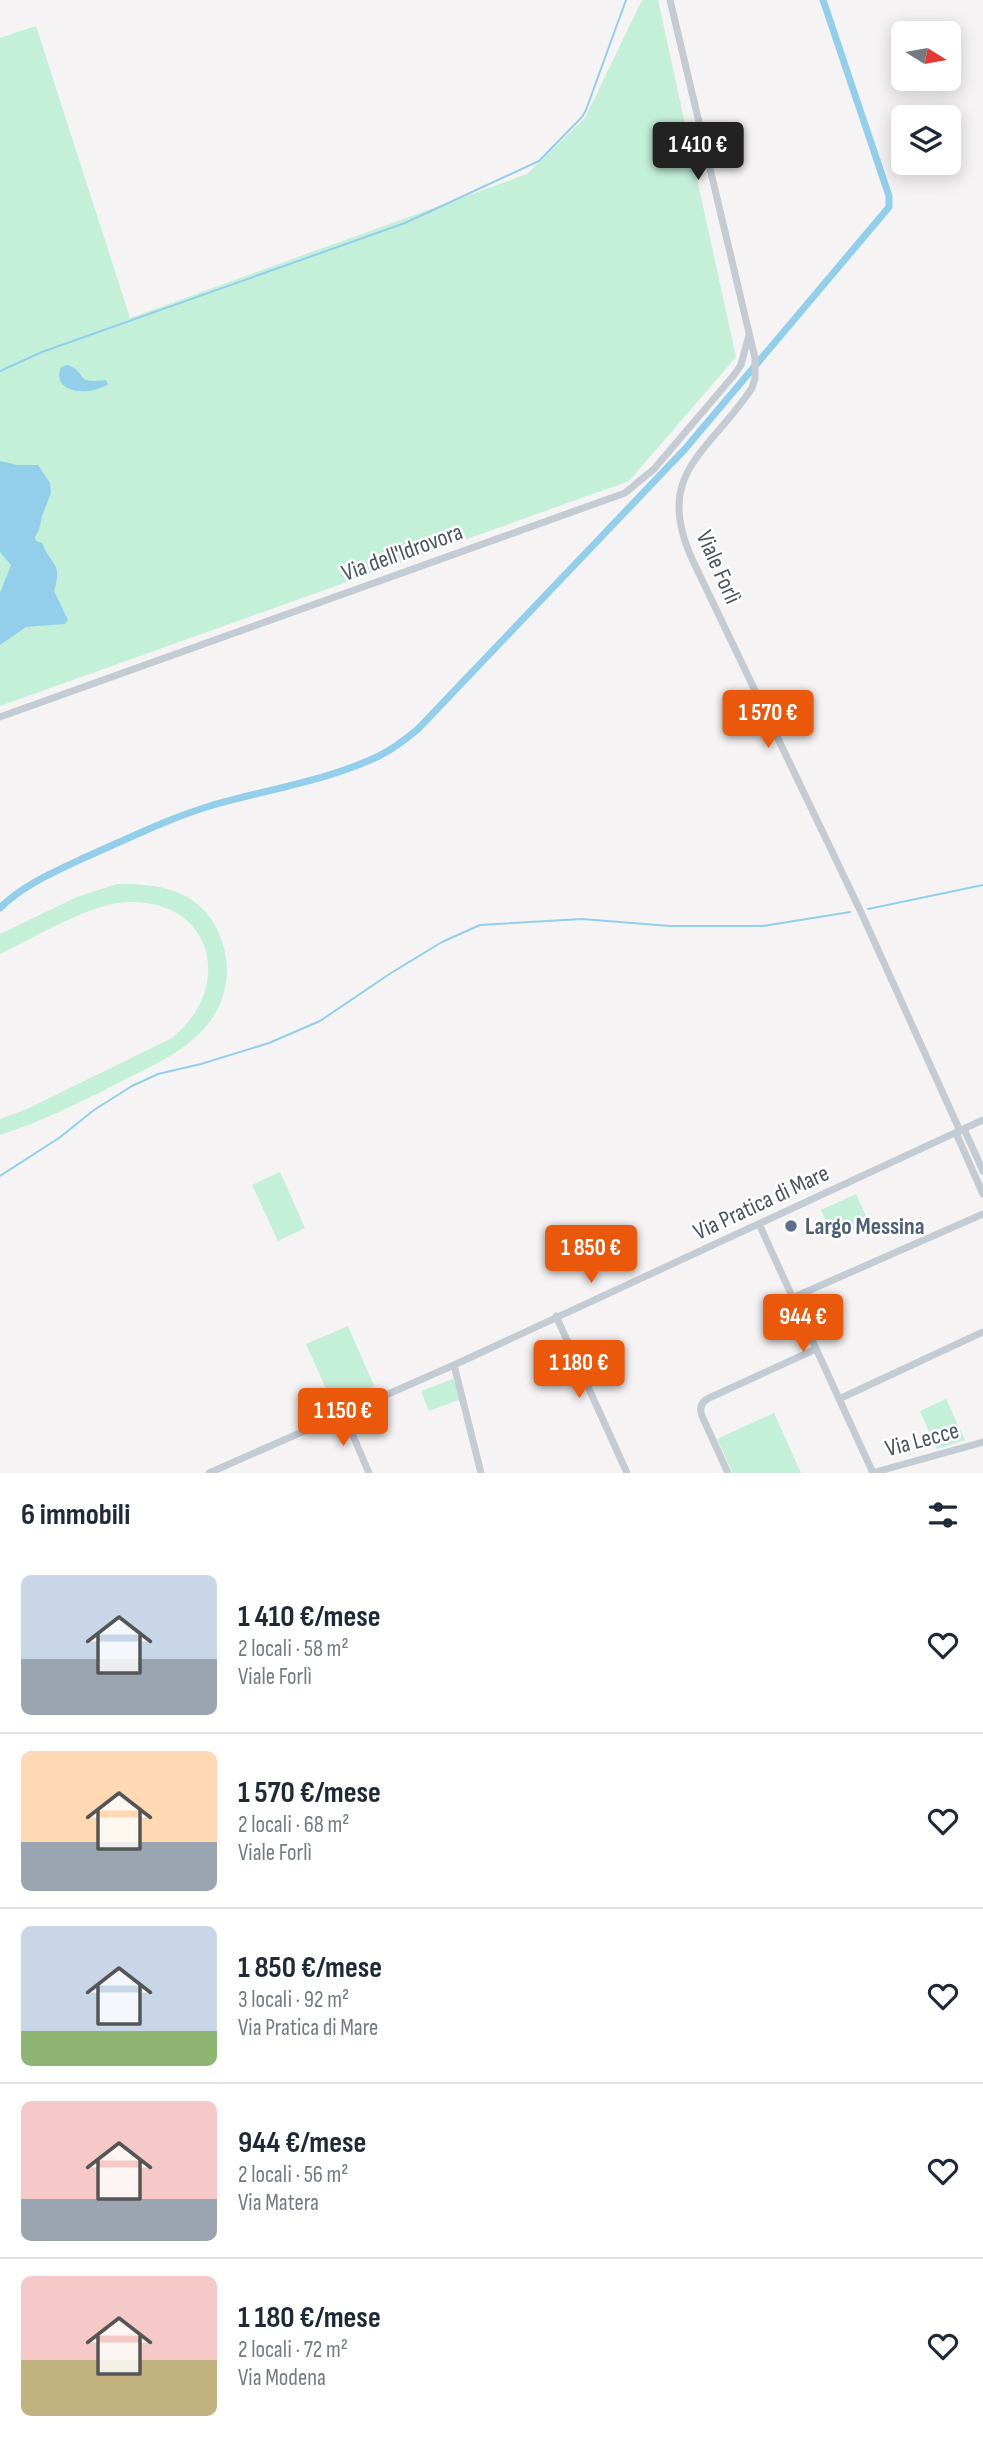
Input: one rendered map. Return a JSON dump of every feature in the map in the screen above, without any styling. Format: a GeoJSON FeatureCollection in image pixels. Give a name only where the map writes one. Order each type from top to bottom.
{"type":"FeatureCollection","features":[{"type":"Feature","properties":{"kind":"street","name":"Viale Forlì"},"geometry":{"type":"LineString","coordinates":[[670,0],[755,358],[750,392],[697,456],[685,475],[678,506],[682,535],[860,910],[960,1131]]}},
{"type":"Feature","properties":{"kind":"street","name":"Via dell'Idrovora"},"geometry":{"type":"LineString","coordinates":[[0,717],[625,493],[654,469],[734,375],[741,365],[750,334]]}},
{"type":"Feature","properties":{"kind":"street","name":"Via Pratica di Mare"},"geometry":{"type":"LineString","coordinates":[[209,1473],[454,1365],[983,1120]]}},
{"type":"Feature","properties":{"kind":"street"},"geometry":{"type":"LineString","coordinates":[[960,1131],[983,1171]]}},
{"type":"Feature","properties":{"kind":"street"},"geometry":{"type":"LineString","coordinates":[[960,1131],[983,1194]]}},
{"type":"Feature","properties":{"kind":"street"},"geometry":{"type":"LineString","coordinates":[[792,1298],[983,1214]]}},
{"type":"Feature","properties":{"kind":"street"},"geometry":{"type":"LineString","coordinates":[[759,1224],[872,1473]]}},
{"type":"Feature","properties":{"kind":"street"},"geometry":{"type":"LineString","coordinates":[[556,1317],[626,1473]]}},
{"type":"Feature","properties":{"kind":"street"},"geometry":{"type":"LineString","coordinates":[[839,1399],[983,1332]]}},
{"type":"Feature","properties":{"kind":"street"},"geometry":{"type":"LineString","coordinates":[[728,1473],[702,1416],[702,1403],[816,1349]]}},
{"type":"Feature","properties":{"kind":"street"},"geometry":{"type":"LineString","coordinates":[[454,1365],[481,1473]]}},
{"type":"Feature","properties":{"kind":"street"},"geometry":{"type":"LineString","coordinates":[[343,1412],[369,1473]]}},
{"type":"Feature","properties":{"kind":"street","name":"Via Lecce"},"geometry":{"type":"LineString","coordinates":[[872,1473],[888,1471],[983,1442]]}},
{"type":"Feature","properties":{"kind":"green space"},"geometry":{"type":"Polygon","coordinates":[[[642,0],[658,0],[736,357],[629,481],[0,706],[0,38],[36,26],[130,318],[527,174],[585,118],[642,0]]]}},
{"type":"Feature","properties":{"kind":"green space"},"geometry":{"type":"Polygon","coordinates":[[[117,884],[146,885],[173,891],[197,903],[207,913],[218,932],[226,960],[227,975],[221,1002],[200,1033],[170,1056],[60,1112],[0,1135],[0,1119],[27,1109],[172,1038],[192,1017],[204,995],[208,972],[206,950],[196,931],[180,915],[158,905],[129,902],[98,908],[63,922],[0,954],[0,934],[77,897],[117,884]]]}},
{"type":"Feature","properties":{"kind":"green space"},"geometry":{"type":"Polygon","coordinates":[[[280,1172],[305,1228],[278,1241],[252,1185],[280,1172]]]}},
{"type":"Feature","properties":{"kind":"green space"},"geometry":{"type":"Polygon","coordinates":[[[856,1194],[869,1223],[834,1239],[821,1210],[856,1194]]]}},
{"type":"Feature","properties":{"kind":"green space"},"geometry":{"type":"Polygon","coordinates":[[[348,1326],[374,1386],[333,1404],[306,1344],[348,1326]]]}},
{"type":"Feature","properties":{"kind":"green space"},"geometry":{"type":"Polygon","coordinates":[[[453,1379],[461,1399],[429,1411],[421,1391],[453,1379]]]}},
{"type":"Feature","properties":{"kind":"green space"},"geometry":{"type":"Polygon","coordinates":[[[946,1399],[965,1440],[937,1449],[920,1411],[946,1399]]]}},
{"type":"Feature","properties":{"kind":"green space"},"geometry":{"type":"Polygon","coordinates":[[[774,1413],[801,1473],[733,1473],[717,1439],[774,1413]]]}},
{"type":"Feature","properties":{"kind":"water"},"geometry":{"type":"Polygon","coordinates":[[[68,365],[89,381],[106,380],[108,384],[84,391],[67,388],[59,376],[61,367],[68,365]]]}},
{"type":"Feature","properties":{"kind":"water"},"geometry":{"type":"Polygon","coordinates":[[[0,461],[17,465],[38,465],[50,483],[51,493],[35,537],[36,541],[42,543],[57,569],[54,591],[68,620],[65,624],[26,627],[0,645],[0,593],[11,565],[0,552],[0,461]]]}},
{"type":"Feature","properties":{"kind":"waterway"},"geometry":{"type":"LineString","coordinates":[[0,371],[42,352],[405,223],[539,161],[586,110],[626,0]]}},
{"type":"Feature","properties":{"kind":"waterway"},"geometry":{"type":"LineString","coordinates":[[0,908],[29,885],[52,873],[163,823],[210,806],[338,772],[359,765],[394,747],[418,729],[685,449],[889,207],[889,196],[823,0]]}},
{"type":"Feature","properties":{"kind":"waterway"},"geometry":{"type":"LineString","coordinates":[[868,909],[983,885]]}},
{"type":"Feature","properties":{"kind":"waterway"},"geometry":{"type":"LineString","coordinates":[[0,1176],[132,1086],[158,1074],[269,1043],[320,1021],[442,942],[480,925],[582,919],[670,926],[763,926],[850,912]]}},
{"type":"Feature","properties":{"kind":"place","name":"Largo Messina"},"geometry":{"type":"Point","coordinates":[791,1226]}}]}
